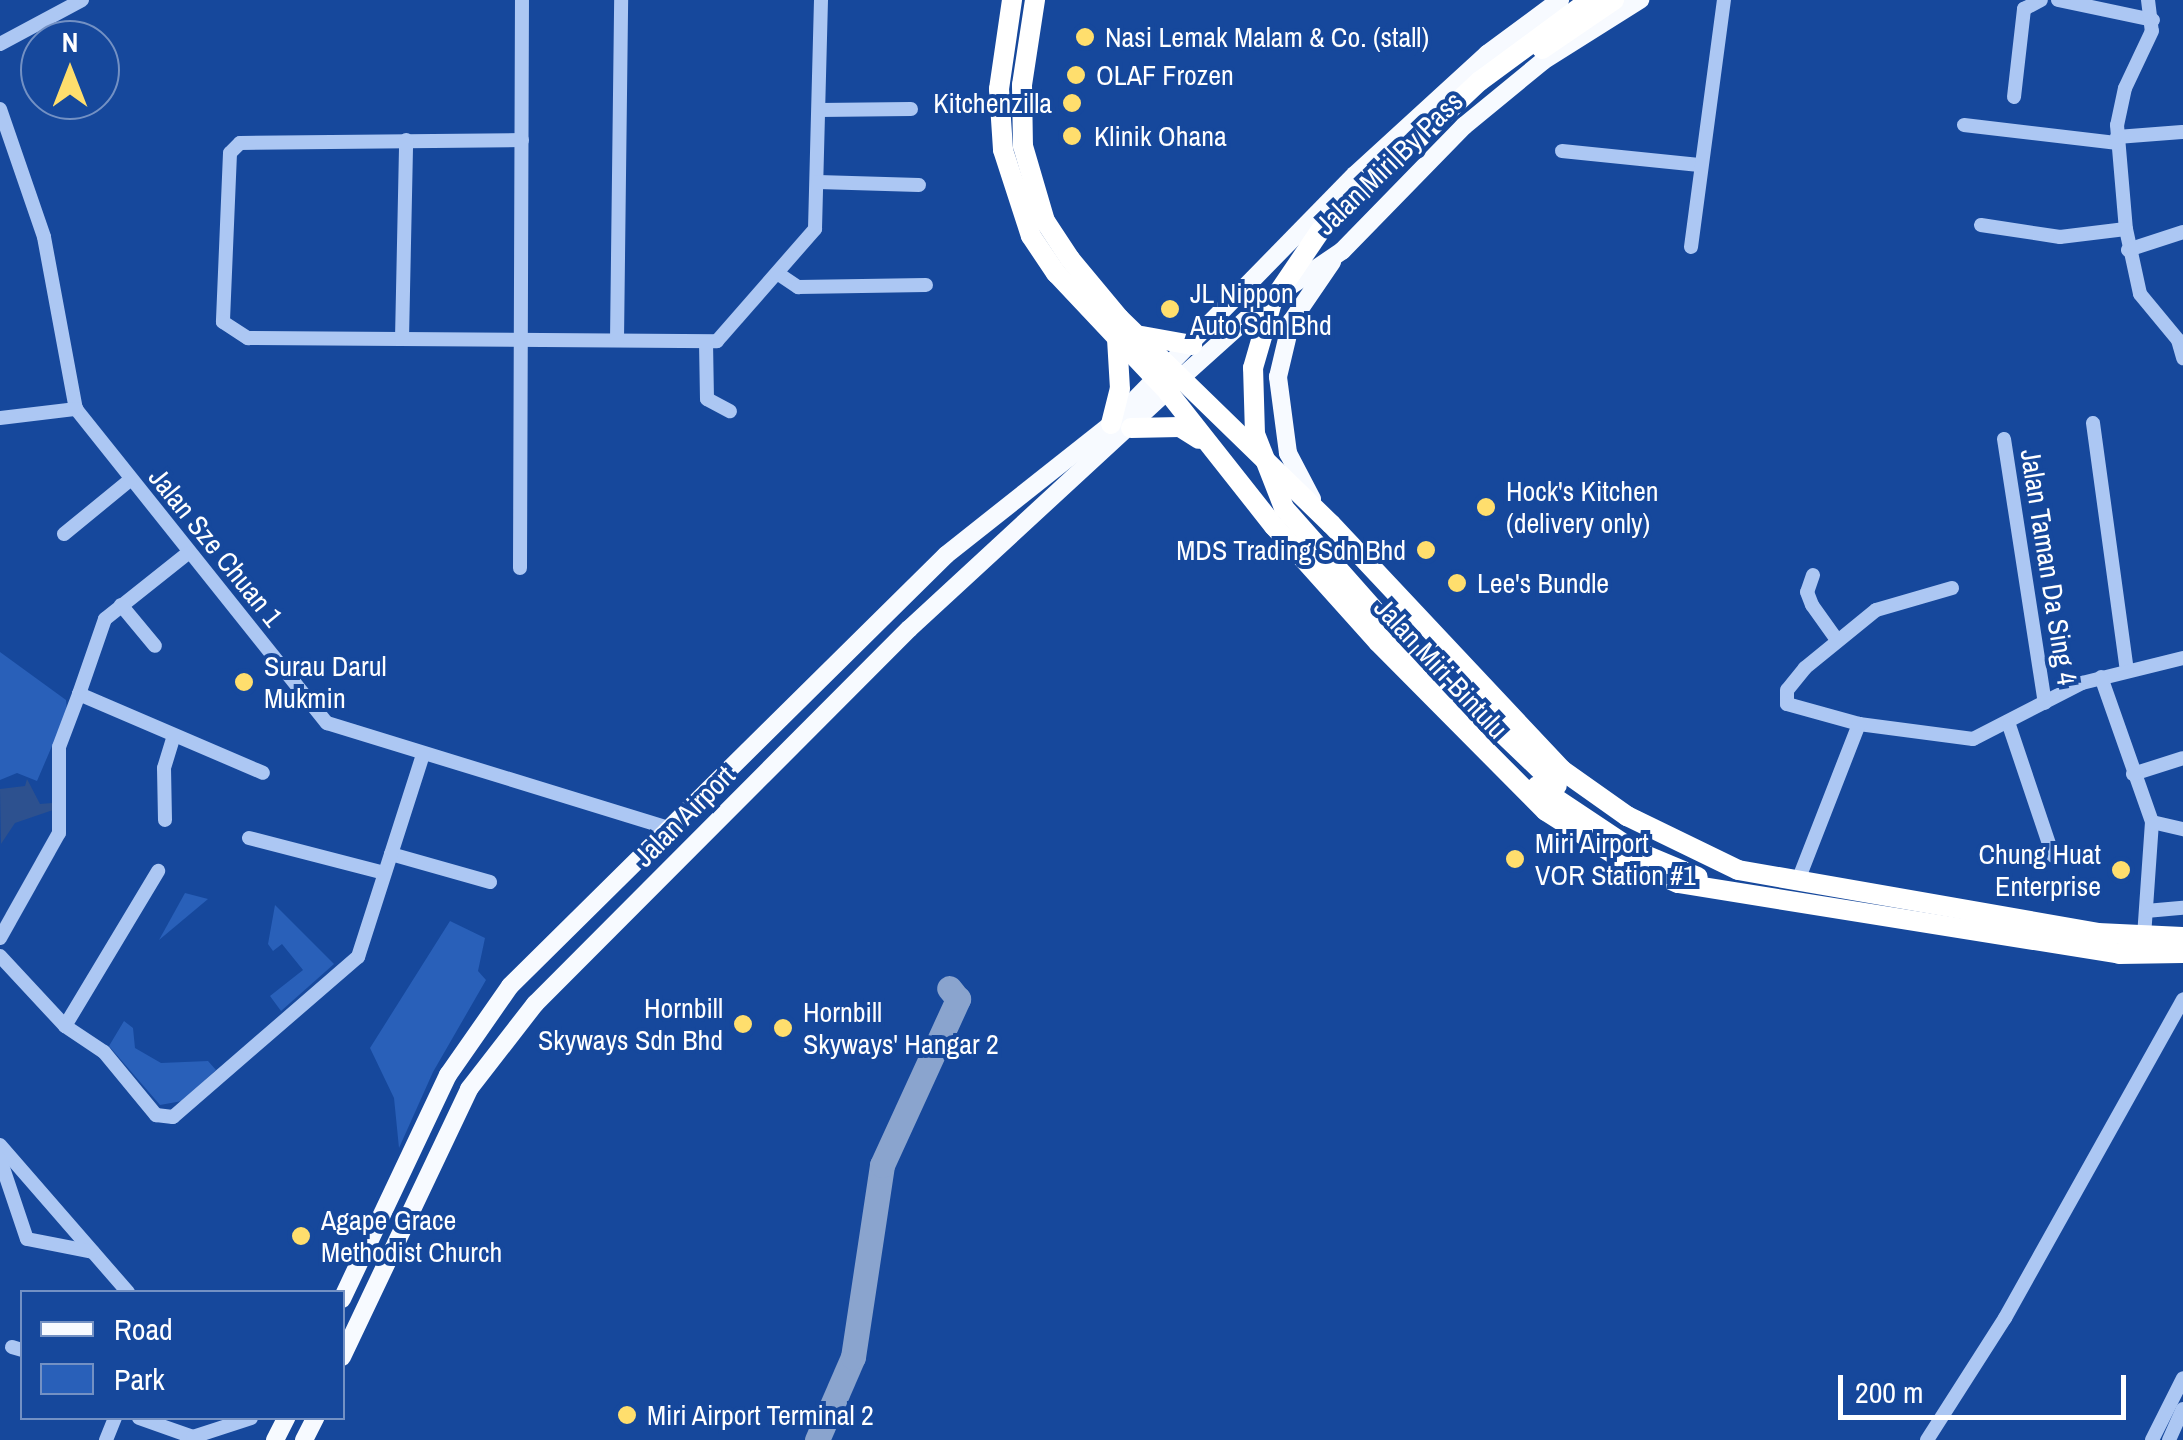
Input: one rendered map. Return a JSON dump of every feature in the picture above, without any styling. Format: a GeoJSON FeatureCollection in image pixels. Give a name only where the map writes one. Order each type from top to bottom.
{"type":"FeatureCollection","features":[{"type":"Feature","properties":{"kind":"highway","name":"Jalan Miri-Bintulu"},"geometry":{"type":"LineString","coordinates":[[1012,0],[1000,89],[1013,190],[1056,274],[1331,524],[1562,770],[1627,816],[1738,870],[1797,883],[2144,937],[2183,936]]}},
{"type":"Feature","properties":{"kind":"highway","name":"Jalan Miri-Bintulu"},"geometry":{"type":"LineString","coordinates":[[1034,0],[1022,85],[1032,186],[1070,259],[1124,335]]}},
{"type":"Feature","properties":{"kind":"highway"},"geometry":{"type":"LineString","coordinates":[[1590,0],[1480,81],[1305,248],[1272,302],[1256,348],[1255,434],[1268,477],[1303,535],[1506,758],[1556,801],[1633,850],[1736,893]]}},
{"type":"Feature","properties":{"kind":"highway"},"geometry":{"type":"LineString","coordinates":[[1614,0],[1482,94],[1312,260],[1271,334],[1264,416],[1276,465],[1306,519],[1539,774],[1621,830],[1698,862],[1738,870]]}},
{"type":"Feature","properties":{"kind":"highway"},"geometry":{"type":"LineString","coordinates":[[1192,345],[1124,335],[1121,426],[1180,426],[1210,445]]}},
{"type":"Feature","properties":{"kind":"highway","name":"Jalan Miri-Bintulu"},"geometry":{"type":"LineString","coordinates":[[1170,379],[1210,445],[1378,642],[1546,811],[1649,873],[1736,893],[2119,954],[2183,954]]}},
{"type":"Feature","properties":{"kind":"main road","name":"Jalan Miri By Pass"},"geometry":{"type":"LineString","coordinates":[[1170,379],[1262,306],[1342,251],[1464,126],[1543,61],[1640,0]]}},
{"type":"Feature","properties":{"kind":"main road","name":"Jalan Miri By Pass"},"geometry":{"type":"LineString","coordinates":[[1170,379],[1192,345],[1383,149],[1551,2]]}},
{"type":"Feature","properties":{"kind":"main road"},"geometry":{"type":"LineString","coordinates":[[1331,524],[1288,453],[1278,377],[1302,300],[1342,251]]}},
{"type":"Feature","properties":{"kind":"main road","name":"Jalan Airport"},"geometry":{"type":"LineString","coordinates":[[345,1351],[436,1152],[505,1037],[920,619],[1170,379]]}},
{"type":"Feature","properties":{"kind":"main road","name":"Jalan Airport"},"geometry":{"type":"LineString","coordinates":[[345,1293],[468,1040],[510,986],[946,554],[1121,426]]}},
{"type":"Feature","properties":{"kind":"main road"},"geometry":{"type":"LineString","coordinates":[[669,828],[692,833],[714,825]]}},
{"type":"Feature","properties":{"kind":"street"},"geometry":{"type":"LineString","coordinates":[[0,44],[82,0]]}},
{"type":"Feature","properties":{"kind":"street"},"geometry":{"type":"LineString","coordinates":[[520,568],[522,0]]}},
{"type":"Feature","properties":{"kind":"street"},"geometry":{"type":"LineString","coordinates":[[616,340],[620,0]]}},
{"type":"Feature","properties":{"kind":"street"},"geometry":{"type":"LineString","coordinates":[[522,140],[250,140],[230,152],[223,322],[248,338],[706,342],[723,338],[780,275],[815,228],[821,0]]}},
{"type":"Feature","properties":{"kind":"street"},"geometry":{"type":"LineString","coordinates":[[1691,247],[1724,0]]}},
{"type":"Feature","properties":{"kind":"street"},"geometry":{"type":"LineString","coordinates":[[2014,97],[2024,9],[2042,0]]}},
{"type":"Feature","properties":{"kind":"street"},"geometry":{"type":"LineString","coordinates":[[2058,0],[2153,20]]}},
{"type":"Feature","properties":{"kind":"street"},"geometry":{"type":"LineString","coordinates":[[2148,0],[2153,20],[2125,88],[2118,140],[2126,230],[2140,294],[2181,338],[2183,358]]}},
{"type":"Feature","properties":{"kind":"street","name":"Jalan Sze Chuan 1"},"geometry":{"type":"LineString","coordinates":[[0,109],[44,236],[76,409],[328,723],[669,828]]}},
{"type":"Feature","properties":{"kind":"street"},"geometry":{"type":"LineString","coordinates":[[819,110],[911,109]]}},
{"type":"Feature","properties":{"kind":"street"},"geometry":{"type":"LineString","coordinates":[[1964,126],[2118,140],[2182,132]]}},
{"type":"Feature","properties":{"kind":"street"},"geometry":{"type":"LineString","coordinates":[[402,339],[406,140]]}},
{"type":"Feature","properties":{"kind":"street"},"geometry":{"type":"LineString","coordinates":[[1562,151],[1699,165]]}},
{"type":"Feature","properties":{"kind":"street"},"geometry":{"type":"LineString","coordinates":[[818,182],[919,184]]}},
{"type":"Feature","properties":{"kind":"street"},"geometry":{"type":"LineString","coordinates":[[1981,226],[2060,237],[2126,230]]}},
{"type":"Feature","properties":{"kind":"street"},"geometry":{"type":"LineString","coordinates":[[2128,250],[2183,232]]}},
{"type":"Feature","properties":{"kind":"street"},"geometry":{"type":"LineString","coordinates":[[780,275],[798,288],[926,285]]}},
{"type":"Feature","properties":{"kind":"street"},"geometry":{"type":"LineString","coordinates":[[706,342],[707,400],[730,411]]}},
{"type":"Feature","properties":{"kind":"street"},"geometry":{"type":"LineString","coordinates":[[0,418],[76,409]]}},
{"type":"Feature","properties":{"kind":"street"},"geometry":{"type":"LineString","coordinates":[[2093,423],[2127,672]]}},
{"type":"Feature","properties":{"kind":"street","name":"Jalan Taman Da Sing 4"},"geometry":{"type":"LineString","coordinates":[[2004,438],[2045,702]]}},
{"type":"Feature","properties":{"kind":"street"},"geometry":{"type":"LineString","coordinates":[[64,534],[130,480]]}},
{"type":"Feature","properties":{"kind":"street"},"geometry":{"type":"LineString","coordinates":[[0,938],[59,833],[59,747],[105,619],[188,552]]}},
{"type":"Feature","properties":{"kind":"street"},"geometry":{"type":"LineString","coordinates":[[1813,575],[1807,592],[1812,606],[1837,640]]}},
{"type":"Feature","properties":{"kind":"street"},"geometry":{"type":"LineString","coordinates":[[1952,588],[1887,604],[1837,640],[1784,697],[1795,709],[1859,724],[1972,739],[2009,725],[2045,702],[2102,678],[2183,658]]}},
{"type":"Feature","properties":{"kind":"street"},"geometry":{"type":"LineString","coordinates":[[121,605],[155,646]]}},
{"type":"Feature","properties":{"kind":"street"},"geometry":{"type":"LineString","coordinates":[[2102,678],[2152,822],[2144,937]]}},
{"type":"Feature","properties":{"kind":"street"},"geometry":{"type":"LineString","coordinates":[[79,694],[263,773]]}},
{"type":"Feature","properties":{"kind":"street"},"geometry":{"type":"LineString","coordinates":[[1797,883],[1859,724]]}},
{"type":"Feature","properties":{"kind":"street"},"geometry":{"type":"LineString","coordinates":[[2009,725],[2053,856]]}},
{"type":"Feature","properties":{"kind":"street"},"geometry":{"type":"LineString","coordinates":[[165,820],[164,768],[174,736]]}},
{"type":"Feature","properties":{"kind":"street"},"geometry":{"type":"LineString","coordinates":[[0,956],[65,1026],[104,1052],[156,1115],[173,1117],[352,966],[424,755]]}},
{"type":"Feature","properties":{"kind":"street"},"geometry":{"type":"LineString","coordinates":[[2133,774],[2183,758]]}},
{"type":"Feature","properties":{"kind":"street"},"geometry":{"type":"LineString","coordinates":[[2152,822],[2183,829]]}},
{"type":"Feature","properties":{"kind":"street"},"geometry":{"type":"LineString","coordinates":[[249,838],[384,873]]}},
{"type":"Feature","properties":{"kind":"street"},"geometry":{"type":"LineString","coordinates":[[391,854],[490,882]]}},
{"type":"Feature","properties":{"kind":"street"},"geometry":{"type":"LineString","coordinates":[[65,1026],[158,871]]}},
{"type":"Feature","properties":{"kind":"street"},"geometry":{"type":"LineString","coordinates":[[2146,911],[2183,908]]}},
{"type":"Feature","properties":{"kind":"street"},"geometry":{"type":"LineString","coordinates":[[1927,1440],[2005,1318],[2183,999]]}},
{"type":"Feature","properties":{"kind":"street"},"geometry":{"type":"LineString","coordinates":[[0,1144],[126,1290]]}},
{"type":"Feature","properties":{"kind":"street"},"geometry":{"type":"LineString","coordinates":[[0,1160],[27,1238],[93,1252]]}},
{"type":"Feature","properties":{"kind":"street"},"geometry":{"type":"LineString","coordinates":[[2152,1440],[2183,1378]]}},
{"type":"Feature","properties":{"kind":"street"},"geometry":{"type":"LineString","coordinates":[[2168,1440],[2183,1409]]}},
{"type":"Feature","properties":{"kind":"street"},"geometry":{"type":"LineString","coordinates":[[145,1420],[193,1437],[245,1420]]}},
{"type":"Feature","properties":{"kind":"green space"},"geometry":{"type":"Polygon","coordinates":[[[0,652],[66,700],[67,711],[37,781],[17,773],[0,780],[0,652]]]}},
{"type":"Feature","properties":{"kind":"green space"},"geometry":{"type":"Polygon","coordinates":[[[185,893],[208,899],[159,940],[185,893]]]}},
{"type":"Feature","properties":{"kind":"green space"},"geometry":{"type":"Polygon","coordinates":[[[275,905],[334,964],[281,1011],[270,996],[303,970],[282,944],[273,951],[268,944],[275,905]]]}},
{"type":"Feature","properties":{"kind":"green space"},"geometry":{"type":"Polygon","coordinates":[[[450,921],[485,938],[478,971],[486,980],[433,1072],[399,1148],[394,1098],[370,1048],[450,921]]]}},
{"type":"Feature","properties":{"kind":"green space"},"geometry":{"type":"Polygon","coordinates":[[[124,1021],[133,1028],[135,1048],[161,1063],[208,1061],[216,1070],[182,1101],[160,1105],[109,1046],[124,1021]]]}},
{"type":"Feature","properties":{"kind":"shaded area"},"geometry":{"type":"Polygon","coordinates":[[[27,779],[40,804],[52,803],[53,810],[15,823],[1,844],[0,789],[25,786],[27,779]]]}},
{"type":"Feature","properties":{"kind":"taxiway"},"geometry":{"type":"LineString","coordinates":[[817,1440],[853,1357],[882,1165],[958,999],[949,988]]}},
{"type":"Feature","properties":{"kind":"place","name":"Nasi Lemak Malam & Co. (stall)"},"geometry":{"type":"Point","coordinates":[1085,37]}},
{"type":"Feature","properties":{"kind":"place","name":"OLAF Frozen"},"geometry":{"type":"Point","coordinates":[1076,75]}},
{"type":"Feature","properties":{"kind":"place","name":"Kitchenzilla"},"geometry":{"type":"Point","coordinates":[1072,103]}},
{"type":"Feature","properties":{"kind":"place","name":"Klinik Ohana"},"geometry":{"type":"Point","coordinates":[1072,136]}},
{"type":"Feature","properties":{"kind":"place","name":"JL Nippon Auto Sdn Bhd"},"geometry":{"type":"Point","coordinates":[1170,309]}},
{"type":"Feature","properties":{"kind":"place","name":"Hock's Kitchen (delivery only)"},"geometry":{"type":"Point","coordinates":[1486,507]}},
{"type":"Feature","properties":{"kind":"place","name":"MDS Trading Sdn Bhd"},"geometry":{"type":"Point","coordinates":[1426,550]}},
{"type":"Feature","properties":{"kind":"place","name":"Lee's Bundle"},"geometry":{"type":"Point","coordinates":[1457,583]}},
{"type":"Feature","properties":{"kind":"place","name":"Surau Darul Mukmin"},"geometry":{"type":"Point","coordinates":[244,682]}},
{"type":"Feature","properties":{"kind":"place","name":"Miri Airport VOR Station #1"},"geometry":{"type":"Point","coordinates":[1515,859]}},
{"type":"Feature","properties":{"kind":"place","name":"Chung Huat Enterprise"},"geometry":{"type":"Point","coordinates":[2121,870]}},
{"type":"Feature","properties":{"kind":"place","name":"Hornbill Skyways Sdn Bhd"},"geometry":{"type":"Point","coordinates":[743,1024]}},
{"type":"Feature","properties":{"kind":"place","name":"Hornbill Skyways' Hangar 2"},"geometry":{"type":"Point","coordinates":[783,1028]}},
{"type":"Feature","properties":{"kind":"place","name":"Agape Grace Methodist Church"},"geometry":{"type":"Point","coordinates":[301,1236]}},
{"type":"Feature","properties":{"kind":"place","name":"Miri Airport Terminal 2"},"geometry":{"type":"Point","coordinates":[627,1415]}}]}
